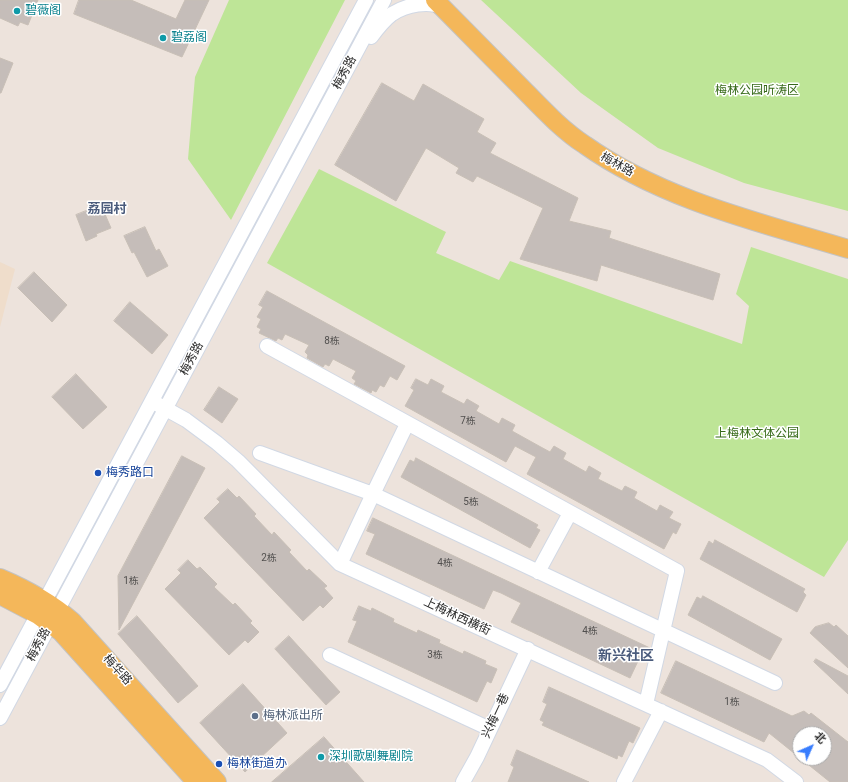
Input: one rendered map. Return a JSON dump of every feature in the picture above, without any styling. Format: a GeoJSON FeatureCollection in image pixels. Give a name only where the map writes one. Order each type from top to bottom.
{"type":"FeatureCollection","features":[{"type":"Feature","properties":{"kind":"main road","name":"梅林路"},"geometry":{"type":"LineString","coordinates":[[443,3],[552,102],[591,134],[634,163],[670,181],[707,195],[848,237]]}},
{"type":"Feature","properties":{"kind":"main road","name":"梅林路"},"geometry":{"type":"LineString","coordinates":[[443,3],[556,121],[583,144],[615,165],[649,182],[701,204],[848,249]]}},
{"type":"Feature","properties":{"kind":"main road","name":"梅华路"},"geometry":{"type":"LineString","coordinates":[[0,578],[20,587],[48,612],[69,639],[196,782]]}},
{"type":"Feature","properties":{"kind":"main road","name":"梅华路"},"geometry":{"type":"LineString","coordinates":[[0,595],[48,612],[79,628],[217,782]]}},
{"type":"Feature","properties":{"kind":"street","name":"梅秀路"},"geometry":{"type":"LineString","coordinates":[[0,718],[48,612],[152,401],[366,0]]}},
{"type":"Feature","properties":{"kind":"street","name":"梅秀路"},"geometry":{"type":"LineString","coordinates":[[0,686],[48,612],[165,409],[384,0]]}},
{"type":"Feature","properties":{"kind":"street"},"geometry":{"type":"LineString","coordinates":[[343,76],[375,31],[394,13],[401,9],[422,4],[443,3]]}},
{"type":"Feature","properties":{"kind":"street"},"geometry":{"type":"LineString","coordinates":[[267,346],[676,571],[646,704]]}},
{"type":"Feature","properties":{"kind":"street","name":"上梅林西横街"},"geometry":{"type":"LineString","coordinates":[[152,401],[201,431],[233,457],[340,564],[767,760],[796,782]]}},
{"type":"Feature","properties":{"kind":"street"},"geometry":{"type":"LineString","coordinates":[[340,564],[372,494],[407,424]]}},
{"type":"Feature","properties":{"kind":"street"},"geometry":{"type":"LineString","coordinates":[[260,453],[372,494],[775,683]]}},
{"type":"Feature","properties":{"kind":"street"},"geometry":{"type":"LineString","coordinates":[[538,572],[570,513]]}},
{"type":"Feature","properties":{"kind":"street","name":"兴梅一巷"},"geometry":{"type":"LineString","coordinates":[[463,782],[528,649]]}},
{"type":"Feature","properties":{"kind":"street"},"geometry":{"type":"LineString","coordinates":[[330,655],[490,728]]}},
{"type":"Feature","properties":{"kind":"street"},"geometry":{"type":"LineString","coordinates":[[624,782],[661,711]]}},
{"type":"Feature","properties":{"kind":"shaded area"},"geometry":{"type":"Polygon","coordinates":[[[0,262],[15,269],[0,327],[0,262]]]}},
{"type":"Feature","properties":{"kind":"green space"},"geometry":{"type":"Polygon","coordinates":[[[229,0],[345,0],[231,220],[188,159],[195,77],[229,0]]]}},
{"type":"Feature","properties":{"kind":"green space","name":"梅林公园听涛区"},"geometry":{"type":"Polygon","coordinates":[[[481,0],[848,0],[848,211],[744,183],[658,148],[581,93],[481,0]]]}},
{"type":"Feature","properties":{"kind":"green space","name":"上梅林文体公园"},"geometry":{"type":"Polygon","coordinates":[[[319,169],[446,232],[436,253],[499,280],[510,261],[742,344],[749,306],[736,294],[751,247],[848,279],[848,540],[824,577],[267,263],[319,169]]]}},
{"type":"Feature","properties":{"kind":"building","name":"碧薇阁"},"geometry":{"type":"Polygon","coordinates":[[[0,0],[38,0],[28,25],[20,22],[18,26],[0,18],[0,0]]]}},
{"type":"Feature","properties":{"kind":"building","name":"碧荔阁"},"geometry":{"type":"Polygon","coordinates":[[[79,0],[131,0],[176,19],[185,0],[209,0],[182,57],[74,14],[79,0]]]}},
{"type":"Feature","properties":{"kind":"building"},"geometry":{"type":"Polygon","coordinates":[[[0,58],[13,63],[1,93],[0,93],[0,58]]]}},
{"type":"Feature","properties":{"kind":"building"},"geometry":{"type":"Polygon","coordinates":[[[382,83],[414,101],[423,84],[484,119],[477,132],[496,143],[490,153],[578,198],[569,221],[611,231],[609,238],[720,274],[713,300],[601,265],[597,281],[520,259],[543,208],[477,176],[473,182],[456,173],[459,168],[426,148],[396,201],[335,165],[382,83]]]}},
{"type":"Feature","properties":{"kind":"building"},"geometry":{"type":"Polygon","coordinates":[[[101,205],[111,228],[96,234],[97,236],[86,241],[76,215],[101,205]]]}},
{"type":"Feature","properties":{"kind":"building"},"geometry":{"type":"Polygon","coordinates":[[[145,227],[156,251],[159,249],[168,266],[147,277],[134,252],[132,253],[124,236],[145,227]]]}},
{"type":"Feature","properties":{"kind":"building"},"geometry":{"type":"Polygon","coordinates":[[[34,272],[67,305],[52,322],[18,288],[34,272]]]}},
{"type":"Feature","properties":{"kind":"building"},"geometry":{"type":"Polygon","coordinates":[[[267,291],[405,366],[397,380],[390,376],[384,387],[380,385],[376,392],[372,390],[371,393],[354,384],[356,381],[352,378],[356,371],[333,359],[329,366],[325,364],[323,367],[307,358],[308,355],[305,352],[309,345],[285,334],[282,340],[278,338],[276,341],[259,333],[261,329],[257,327],[261,319],[257,317],[263,307],[259,305],[267,291]]]}},
{"type":"Feature","properties":{"kind":"building"},"geometry":{"type":"Polygon","coordinates":[[[130,302],[168,335],[152,354],[114,321],[130,302]]]}},
{"type":"Feature","properties":{"kind":"building"},"geometry":{"type":"Polygon","coordinates":[[[76,374],[107,407],[83,429],[52,397],[76,374]]]}},
{"type":"Feature","properties":{"kind":"building"},"geometry":{"type":"Polygon","coordinates":[[[416,379],[428,385],[431,379],[444,386],[441,392],[464,404],[467,399],[479,406],[476,411],[499,424],[502,418],[515,425],[512,431],[550,452],[554,446],[566,453],[563,459],[586,472],[589,466],[601,473],[598,479],[622,491],[625,486],[637,492],[634,498],[657,511],[660,505],[673,512],[669,518],[681,524],[676,534],[673,532],[664,549],[527,474],[536,457],[515,446],[506,462],[405,406],[414,390],[411,388],[416,379]]]}},
{"type":"Feature","properties":{"kind":"building"},"geometry":{"type":"Polygon","coordinates":[[[219,387],[238,399],[222,423],[204,410],[219,387]]]}},
{"type":"Feature","properties":{"kind":"building"},"geometry":{"type":"Polygon","coordinates":[[[182,456],[205,468],[119,630],[118,576],[182,456]]]}},
{"type":"Feature","properties":{"kind":"building"},"geometry":{"type":"Polygon","coordinates":[[[416,458],[538,525],[536,528],[540,530],[530,548],[401,477],[410,460],[414,462],[416,458]]]}},
{"type":"Feature","properties":{"kind":"building"},"geometry":{"type":"Polygon","coordinates":[[[228,489],[237,498],[239,496],[256,514],[254,516],[272,535],[274,532],[291,550],[289,552],[307,571],[309,569],[327,586],[324,588],[333,598],[323,608],[320,605],[303,621],[204,518],[220,502],[217,499],[228,489]]]}},
{"type":"Feature","properties":{"kind":"building"},"geometry":{"type":"Polygon","coordinates":[[[373,518],[650,648],[647,662],[639,659],[630,678],[511,622],[521,603],[501,593],[493,590],[484,609],[366,554],[375,534],[367,531],[373,518]]]}},
{"type":"Feature","properties":{"kind":"building"},"geometry":{"type":"Polygon","coordinates":[[[715,540],[805,589],[803,592],[806,595],[797,612],[700,559],[709,541],[713,544],[715,540]]]}},
{"type":"Feature","properties":{"kind":"building"},"geometry":{"type":"Polygon","coordinates":[[[188,560],[197,569],[200,567],[217,584],[214,587],[233,605],[235,603],[252,621],[250,623],[259,632],[248,643],[245,640],[229,655],[165,589],[181,573],[178,570],[188,560]]]}},
{"type":"Feature","properties":{"kind":"building"},"geometry":{"type":"Polygon","coordinates":[[[703,596],[782,639],[770,660],[688,615],[697,597],[701,599],[703,596]]]}},
{"type":"Feature","properties":{"kind":"building"},"geometry":{"type":"Polygon","coordinates":[[[359,606],[371,611],[372,608],[394,619],[393,622],[417,633],[418,630],[440,640],[439,643],[463,654],[464,651],[486,661],[485,664],[497,669],[491,683],[487,681],[477,702],[348,642],[357,621],[353,620],[359,606]]]}},
{"type":"Feature","properties":{"kind":"building"},"geometry":{"type":"Polygon","coordinates":[[[137,616],[198,686],[178,703],[118,634],[137,616]]]}},
{"type":"Feature","properties":{"kind":"building"},"geometry":{"type":"Polygon","coordinates":[[[829,623],[834,627],[836,625],[848,636],[848,668],[810,633],[815,627],[829,623]]]}},
{"type":"Feature","properties":{"kind":"building"},"geometry":{"type":"Polygon","coordinates":[[[289,636],[340,692],[326,705],[275,649],[289,636]]]}},
{"type":"Feature","properties":{"kind":"building"},"geometry":{"type":"Polygon","coordinates":[[[816,659],[848,676],[848,694],[814,662],[816,659]]]}},
{"type":"Feature","properties":{"kind":"building"},"geometry":{"type":"Polygon","coordinates":[[[676,661],[792,716],[804,711],[809,715],[811,713],[828,726],[792,726],[792,752],[769,733],[764,742],[661,693],[676,661]]]}},
{"type":"Feature","properties":{"kind":"building"},"geometry":{"type":"Polygon","coordinates":[[[243,684],[287,733],[245,772],[200,723],[243,684]]]}},
{"type":"Feature","properties":{"kind":"building"},"geometry":{"type":"Polygon","coordinates":[[[549,687],[640,728],[633,743],[629,741],[622,757],[618,755],[617,759],[542,725],[544,722],[540,720],[547,704],[543,702],[549,687]]]}},
{"type":"Feature","properties":{"kind":"building"},"geometry":{"type":"Polygon","coordinates":[[[832,729],[848,742],[848,782],[830,782],[810,766],[832,766],[832,729]]]}},
{"type":"Feature","properties":{"kind":"building","name":"深圳歌剧舞剧院"},"geometry":{"type":"Polygon","coordinates":[[[324,737],[364,782],[272,782],[324,737]]]}},
{"type":"Feature","properties":{"kind":"building"},"geometry":{"type":"Polygon","coordinates":[[[517,750],[589,782],[508,782],[514,767],[511,765],[517,750]]]}},
{"type":"Feature","properties":{"kind":"place","name":"碧薇阁"},"geometry":{"type":"Point","coordinates":[17,11]}},
{"type":"Feature","properties":{"kind":"place","name":"碧荔阁"},"geometry":{"type":"Point","coordinates":[163,38]}},
{"type":"Feature","properties":{"kind":"place","name":"梅秀路口"},"geometry":{"type":"Point","coordinates":[98,473]}},
{"type":"Feature","properties":{"kind":"place","name":"梅林派出所"},"geometry":{"type":"Point","coordinates":[255,716]}},
{"type":"Feature","properties":{"kind":"place","name":"深圳歌剧舞剧院"},"geometry":{"type":"Point","coordinates":[321,757]}},
{"type":"Feature","properties":{"kind":"place","name":"梅林街道办"},"geometry":{"type":"Point","coordinates":[219,764]}},
{"type":"Feature","properties":{"kind":"district","name":"荔园村"},"geometry":{"type":"Point","coordinates":[107,210]}},
{"type":"Feature","properties":{"kind":"district","name":"新兴社区"},"geometry":{"type":"Point","coordinates":[626,656]}}]}
